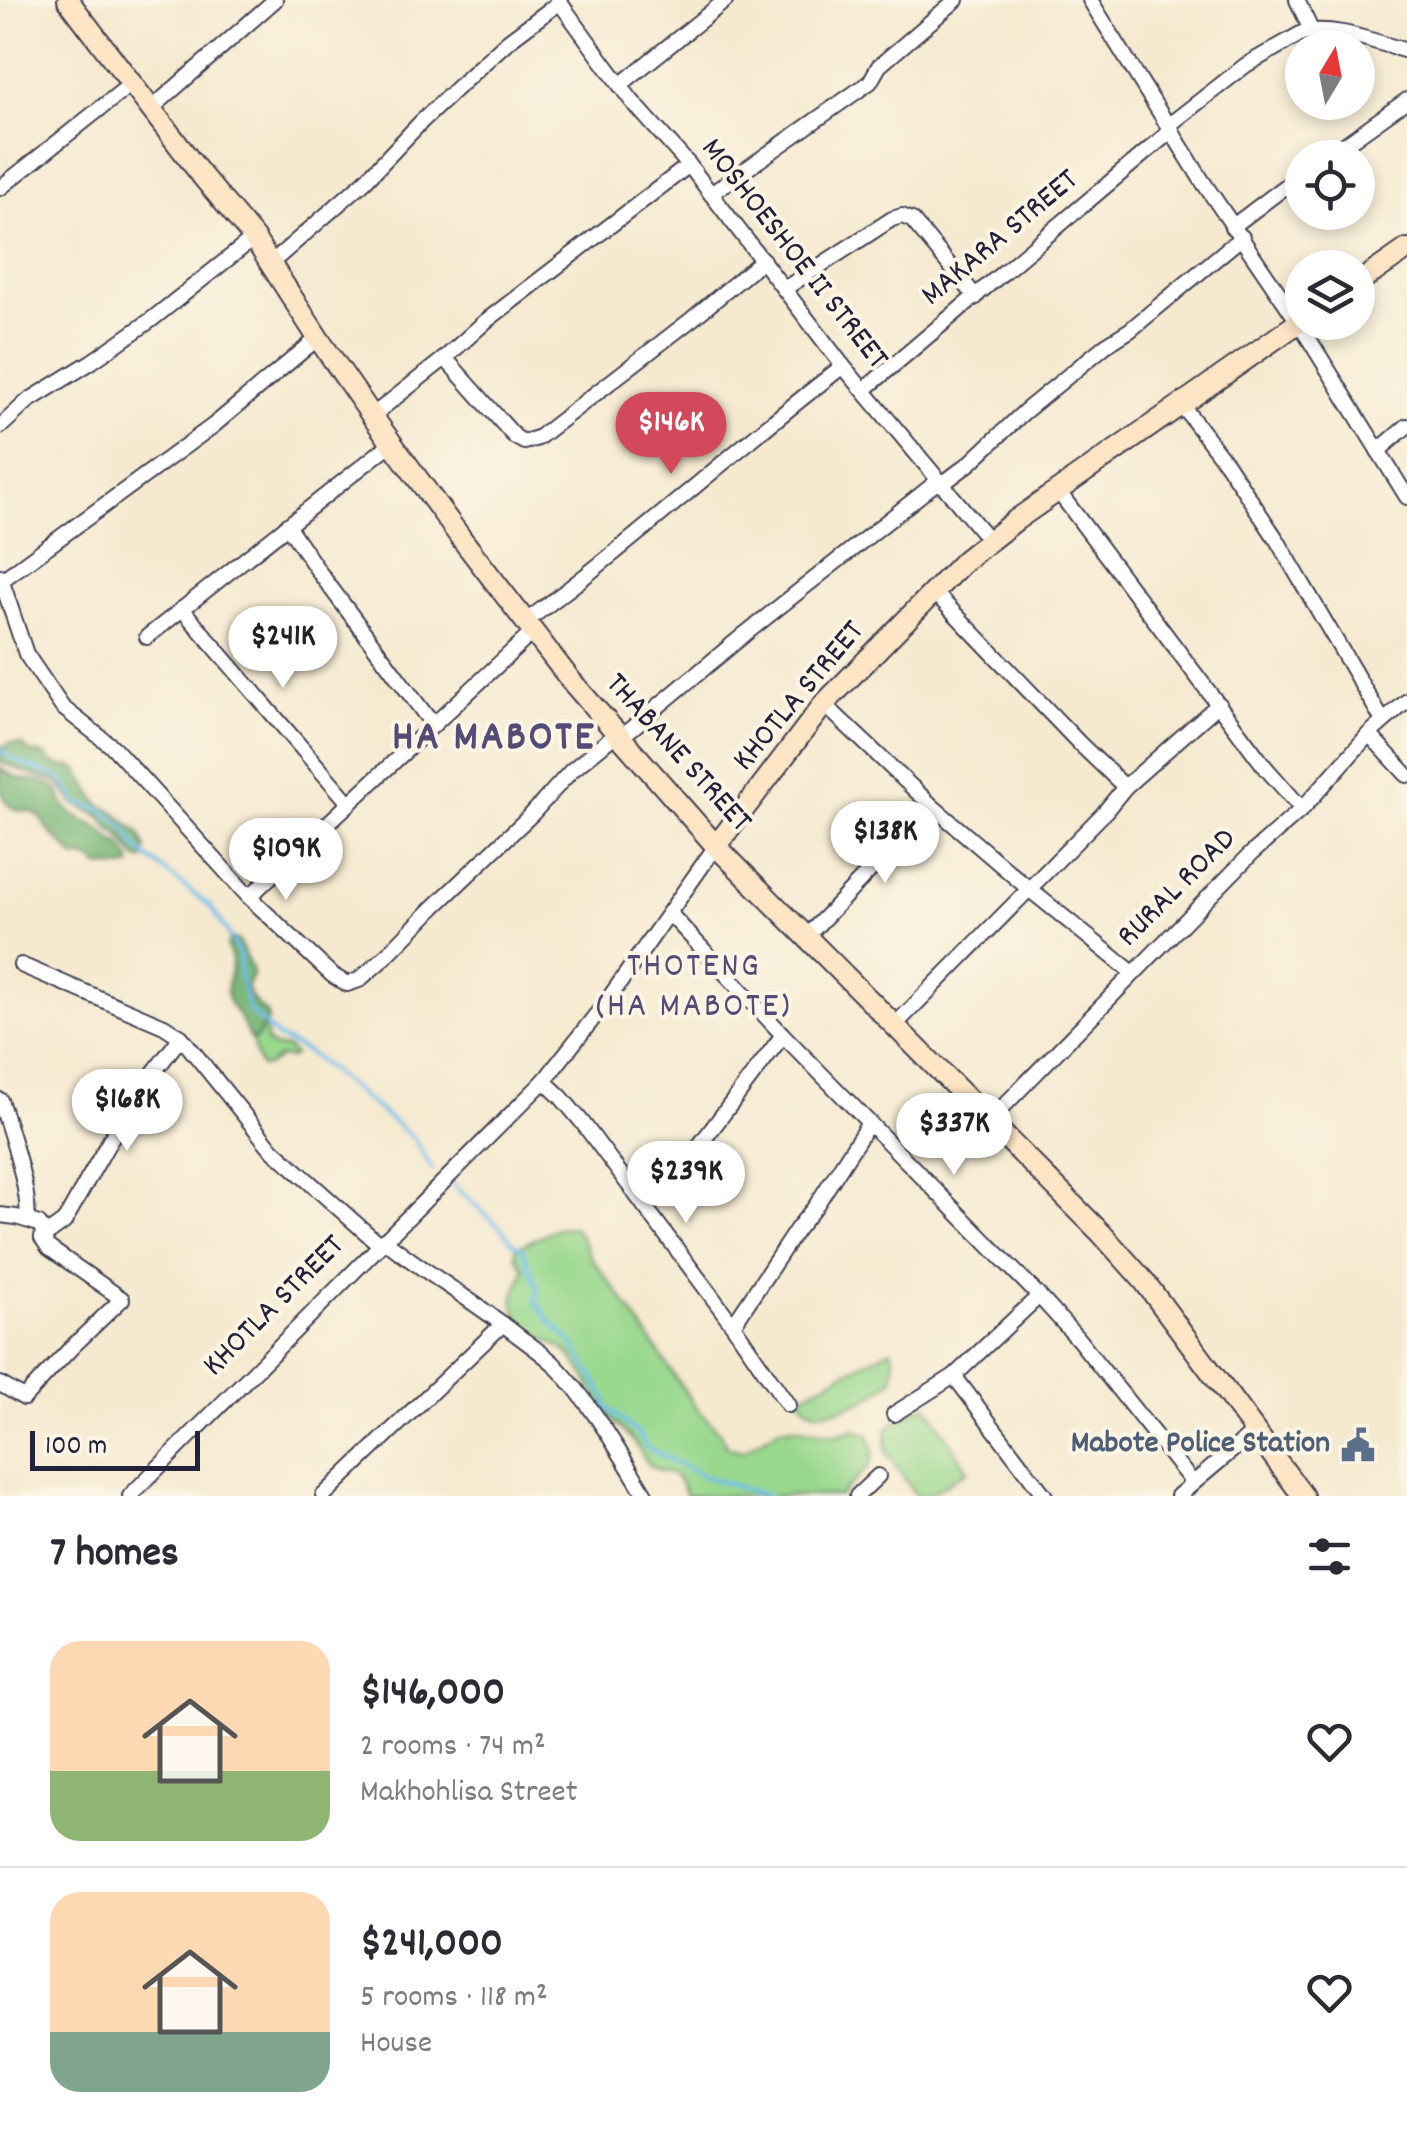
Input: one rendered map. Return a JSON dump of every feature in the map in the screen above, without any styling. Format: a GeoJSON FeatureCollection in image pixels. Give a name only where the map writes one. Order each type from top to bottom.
{"type":"FeatureCollection","features":[{"type":"Feature","properties":{"kind":"street","name":"THABANE STREET"},"geometry":{"type":"LineString","coordinates":[[68,0],[254,238],[372,416],[529,627],[618,736],[716,846],[1101,1232],[1144,1281],[1303,1496]]}},
{"type":"Feature","properties":{"kind":"street"},"geometry":{"type":"LineString","coordinates":[[151,109],[274,0]]}},
{"type":"Feature","properties":{"kind":"street"},"geometry":{"type":"LineString","coordinates":[[620,85],[726,0]]}},
{"type":"Feature","properties":{"kind":"street"},"geometry":{"type":"LineString","coordinates":[[711,194],[870,82],[879,66],[956,0]]}},
{"type":"Feature","properties":{"kind":"street"},"geometry":{"type":"LineString","coordinates":[[1090,0],[1237,232],[1285,300]]}},
{"type":"Feature","properties":{"kind":"street"},"geometry":{"type":"LineString","coordinates":[[1296,0],[1311,30]]}},
{"type":"Feature","properties":{"kind":"street"},"geometry":{"type":"LineString","coordinates":[[270,264],[365,181],[486,61],[559,1]]}},
{"type":"Feature","properties":{"kind":"street","name":"MOSHOESHOE II STREET"},"geometry":{"type":"LineString","coordinates":[[559,1],[620,85],[689,165],[844,366],[989,540]]}},
{"type":"Feature","properties":{"kind":"street","name":"MAKARA STREET"},"geometry":{"type":"LineString","coordinates":[[864,390],[1246,64],[1285,42]]}},
{"type":"Feature","properties":{"kind":"street"},"geometry":{"type":"LineString","coordinates":[[1375,42],[1407,51]]}},
{"type":"Feature","properties":{"kind":"street"},"geometry":{"type":"LineString","coordinates":[[0,188],[131,84]]}},
{"type":"Feature","properties":{"kind":"street"},"geometry":{"type":"LineString","coordinates":[[1351,140],[1407,100]]}},
{"type":"Feature","properties":{"kind":"street"},"geometry":{"type":"LineString","coordinates":[[372,416],[486,320],[689,165]]}},
{"type":"Feature","properties":{"kind":"street"},"geometry":{"type":"LineString","coordinates":[[318,338],[214,425],[1,578],[26,654],[62,707],[114,748],[249,897],[332,975],[352,984],[383,959],[522,824],[571,771],[939,483],[970,463],[1024,412],[1130,330],[1237,232],[1258,205],[1285,186]]}},
{"type":"Feature","properties":{"kind":"street"},"geometry":{"type":"LineString","coordinates":[[784,289],[902,216],[912,220],[976,297]]}},
{"type":"Feature","properties":{"kind":"street"},"geometry":{"type":"LineString","coordinates":[[0,427],[28,401],[151,320],[254,238]]}},
{"type":"Feature","properties":{"kind":"street"},"geometry":{"type":"LineString","coordinates":[[1375,271],[1407,249]]}},
{"type":"Feature","properties":{"kind":"street"},"geometry":{"type":"LineString","coordinates":[[445,358],[515,437],[524,442],[538,438],[763,260]]}},
{"type":"Feature","properties":{"kind":"street","name":"KHOTLA STREET"},"geometry":{"type":"LineString","coordinates":[[130,1496],[544,1081],[608,1000],[716,846],[824,704],[965,560],[1285,333]]}},
{"type":"Feature","properties":{"kind":"street"},"geometry":{"type":"LineString","coordinates":[[1312,340],[1407,497]]}},
{"type":"Feature","properties":{"kind":"street"},"geometry":{"type":"LineString","coordinates":[[249,897],[434,725],[578,582],[844,366]]}},
{"type":"Feature","properties":{"kind":"street"},"geometry":{"type":"LineString","coordinates":[[1181,404],[1267,525],[1383,721]]}},
{"type":"Feature","properties":{"kind":"street"},"geometry":{"type":"LineString","coordinates":[[1378,451],[1407,426]]}},
{"type":"Feature","properties":{"kind":"street"},"geometry":{"type":"LineString","coordinates":[[147,637],[393,442]]}},
{"type":"Feature","properties":{"kind":"street"},"geometry":{"type":"LineString","coordinates":[[1058,491],[1265,767],[1302,808]]}},
{"type":"Feature","properties":{"kind":"street"},"geometry":{"type":"LineString","coordinates":[[287,525],[434,725]]}},
{"type":"Feature","properties":{"kind":"street"},"geometry":{"type":"LineString","coordinates":[[934,592],[1125,787]]}},
{"type":"Feature","properties":{"kind":"street"},"geometry":{"type":"LineString","coordinates":[[182,608],[349,803]]}},
{"type":"Feature","properties":{"kind":"street","name":"RURAL ROAD"},"geometry":{"type":"LineString","coordinates":[[990,1120],[1250,854],[1302,808],[1370,734],[1407,701]]}},
{"type":"Feature","properties":{"kind":"street"},"geometry":{"type":"LineString","coordinates":[[824,704],[932,806],[1133,973]]}},
{"type":"Feature","properties":{"kind":"street"},"geometry":{"type":"LineString","coordinates":[[896,1024],[1104,814],[1125,787],[1219,704]]}},
{"type":"Feature","properties":{"kind":"street"},"geometry":{"type":"LineString","coordinates":[[1370,734],[1407,774]]}},
{"type":"Feature","properties":{"kind":"street"},"geometry":{"type":"LineString","coordinates":[[808,936],[932,806]]}},
{"type":"Feature","properties":{"kind":"street"},"geometry":{"type":"LineString","coordinates":[[669,913],[1039,1296],[1193,1484]]}},
{"type":"Feature","properties":{"kind":"street"},"geometry":{"type":"LineString","coordinates":[[21,965],[182,1037],[270,1147],[382,1242],[503,1324],[550,1361],[578,1391],[646,1496]]}},
{"type":"Feature","properties":{"kind":"street"},"geometry":{"type":"LineString","coordinates":[[645,1207],[680,1171],[783,1035]]}},
{"type":"Feature","properties":{"kind":"street"},"geometry":{"type":"LineString","coordinates":[[42,1238],[64,1222],[132,1101],[182,1037]]}},
{"type":"Feature","properties":{"kind":"street"},"geometry":{"type":"LineString","coordinates":[[544,1081],[582,1122],[788,1406]]}},
{"type":"Feature","properties":{"kind":"street"},"geometry":{"type":"LineString","coordinates":[[0,1100],[19,1167],[27,1219]]}},
{"type":"Feature","properties":{"kind":"street"},"geometry":{"type":"LineString","coordinates":[[732,1325],[869,1123]]}},
{"type":"Feature","properties":{"kind":"street"},"geometry":{"type":"LineString","coordinates":[[0,1215],[39,1224],[48,1248],[122,1300],[24,1398],[0,1384]]}},
{"type":"Feature","properties":{"kind":"street"},"geometry":{"type":"LineString","coordinates":[[894,1414],[954,1376],[1039,1296]]}},
{"type":"Feature","properties":{"kind":"street"},"geometry":{"type":"LineString","coordinates":[[322,1496],[503,1324]]}},
{"type":"Feature","properties":{"kind":"street"},"geometry":{"type":"LineString","coordinates":[[954,1376],[1046,1496]]}},
{"type":"Feature","properties":{"kind":"street"},"geometry":{"type":"LineString","coordinates":[[1178,1496],[1255,1431]]}},
{"type":"Feature","properties":{"kind":"street"},"geometry":{"type":"LineString","coordinates":[[858,1496],[878,1476]]}},
{"type":"Feature","properties":{"kind":"green space"},"geometry":{"type":"Polygon","coordinates":[[[12,743],[46,755],[60,766],[75,767],[101,805],[139,832],[146,849],[143,860],[137,859],[102,817],[73,803],[58,782],[0,762],[0,747],[12,743]]]}},
{"type":"Feature","properties":{"kind":"green space"},"geometry":{"type":"Polygon","coordinates":[[[0,767],[15,776],[54,787],[71,812],[120,844],[131,866],[98,866],[88,858],[75,858],[38,815],[10,806],[1,789],[0,767]]]}},
{"type":"Feature","properties":{"kind":"green space"},"geometry":{"type":"Polygon","coordinates":[[[231,938],[238,941],[252,969],[246,987],[267,1014],[268,1021],[258,1037],[250,1039],[228,998],[232,961],[227,947],[231,938]]]}},
{"type":"Feature","properties":{"kind":"green space"},"geometry":{"type":"Polygon","coordinates":[[[263,1029],[266,1041],[273,1047],[287,1048],[294,1055],[261,1067],[251,1039],[263,1029]]]}},
{"type":"Feature","properties":{"kind":"green space"},"geometry":{"type":"Polygon","coordinates":[[[573,1227],[591,1258],[727,1447],[743,1451],[780,1428],[837,1435],[856,1429],[869,1435],[874,1451],[870,1465],[840,1496],[686,1496],[673,1475],[648,1463],[607,1413],[570,1355],[526,1327],[516,1313],[515,1296],[524,1269],[516,1248],[557,1228],[573,1227]]]}},
{"type":"Feature","properties":{"kind":"green space"},"geometry":{"type":"Polygon","coordinates":[[[891,1349],[895,1360],[893,1379],[873,1395],[829,1411],[804,1404],[800,1396],[891,1349]]]}},
{"type":"Feature","properties":{"kind":"green space"},"geometry":{"type":"Polygon","coordinates":[[[927,1405],[968,1470],[927,1496],[916,1496],[887,1453],[886,1441],[888,1427],[927,1405]]]}},
{"type":"Feature","properties":{"kind":"waterway"},"geometry":{"type":"LineString","coordinates":[[0,749],[14,760],[62,779],[77,803],[101,809],[127,830],[137,849],[210,906],[240,956],[240,977],[249,1010],[277,1037],[309,1053],[413,1138],[432,1169]]}},
{"type":"Feature","properties":{"kind":"waterway"},"geometry":{"type":"LineString","coordinates":[[452,1184],[522,1248],[538,1289],[536,1302],[572,1343],[606,1399],[606,1406],[640,1436],[647,1448],[703,1476],[768,1496]]}},
{"type":"Feature","properties":{"kind":"place","name":"Mabote Police Station"},"geometry":{"type":"Point","coordinates":[1358,1445]}},
{"type":"Feature","properties":{"kind":"district","name":"HA MABOTE"},"geometry":{"type":"Point","coordinates":[494,740]}},
{"type":"Feature","properties":{"kind":"district","name":"THOTENG (HA MABOTE)"},"geometry":{"type":"Point","coordinates":[694,988]}}]}
